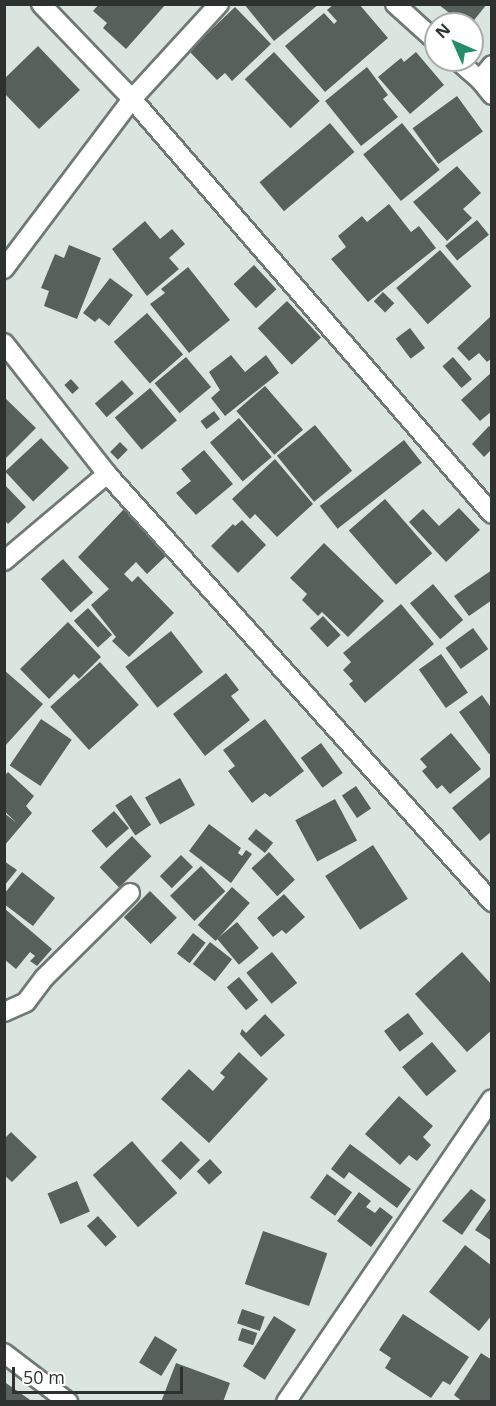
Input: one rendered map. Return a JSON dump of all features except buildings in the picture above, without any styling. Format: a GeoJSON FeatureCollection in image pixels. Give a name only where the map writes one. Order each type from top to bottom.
{"type":"FeatureCollection","features":[{"type":"Feature","properties":{"kind":"street"},"geometry":{"type":"LineString","coordinates":[[41,4],[132,99],[492,514]]}},
{"type":"Feature","properties":{"kind":"street"},"geometry":{"type":"LineString","coordinates":[[4,269],[132,99],[219,4]]}},
{"type":"Feature","properties":{"kind":"street"},"geometry":{"type":"LineString","coordinates":[[394,4],[424,30]]}},
{"type":"Feature","properties":{"kind":"street"},"geometry":{"type":"LineString","coordinates":[[480,80],[492,65]]}},
{"type":"Feature","properties":{"kind":"street"},"geometry":{"type":"LineString","coordinates":[[471,72],[492,95]]}},
{"type":"Feature","properties":{"kind":"street"},"geometry":{"type":"LineString","coordinates":[[4,343],[107,474],[490,896]]}},
{"type":"Feature","properties":{"kind":"street"},"geometry":{"type":"LineString","coordinates":[[4,561],[107,474]]}},
{"type":"Feature","properties":{"kind":"street"},"geometry":{"type":"LineString","coordinates":[[4,1012],[26,1002],[44,978],[130,894]]}},
{"type":"Feature","properties":{"kind":"street"},"geometry":{"type":"LineString","coordinates":[[286,1401],[492,1099]]}},
{"type":"Feature","properties":{"kind":"street"},"geometry":{"type":"LineString","coordinates":[[4,1353],[68,1401]]}}]}
